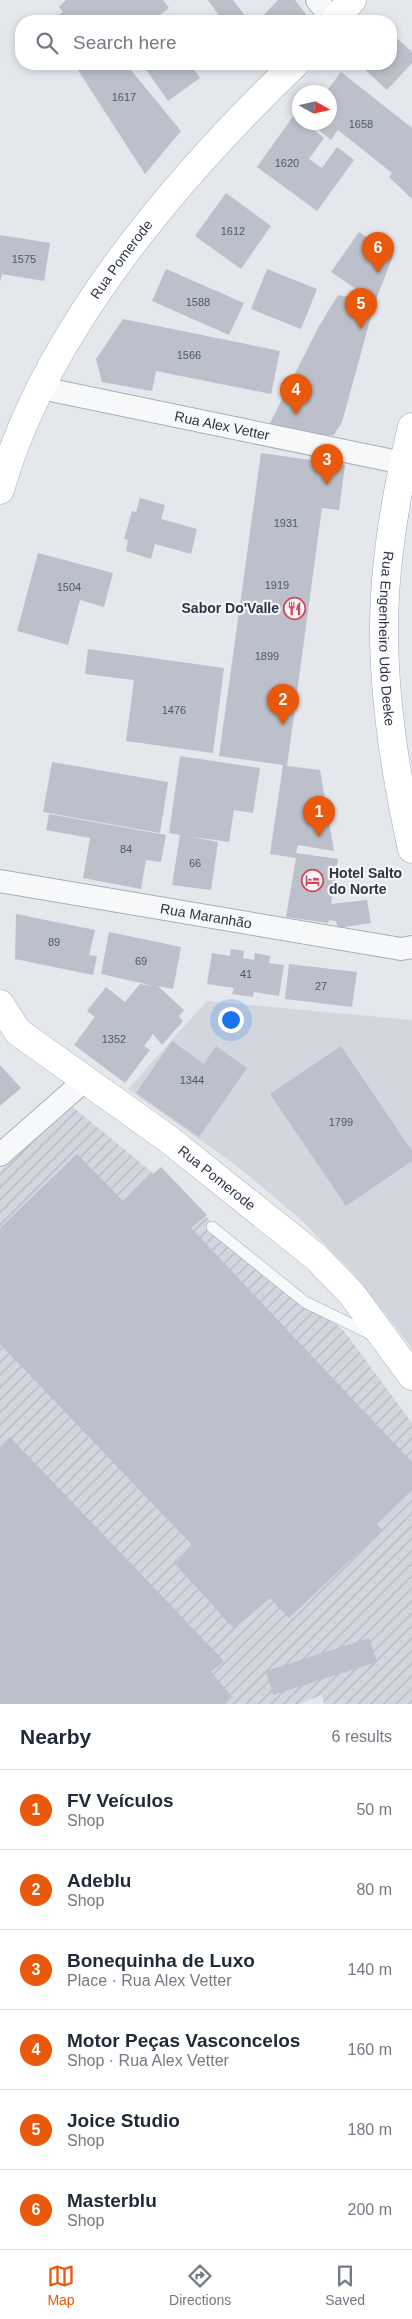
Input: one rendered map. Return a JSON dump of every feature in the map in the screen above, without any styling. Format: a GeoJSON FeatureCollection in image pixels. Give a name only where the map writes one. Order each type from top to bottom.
{"type":"FeatureCollection","features":[{"type":"Feature","properties":{"kind":"street"},"geometry":{"type":"LineString","coordinates":[[317,0],[329,15]]}},
{"type":"Feature","properties":{"kind":"street"},"geometry":{"type":"LineString","coordinates":[[339,15],[352,0]]}},
{"type":"Feature","properties":{"kind":"street","name":"Rua Pomerode"},"geometry":{"type":"LineString","coordinates":[[0,490],[22,428],[65,341],[141,234],[243,114],[290,70]]}},
{"type":"Feature","properties":{"kind":"street","name":"Rua Alex Vetter"},"geometry":{"type":"LineString","coordinates":[[41,388],[403,462]]}},
{"type":"Feature","properties":{"kind":"street","name":"Rua Engenheiro Udo Deeke"},"geometry":{"type":"LineString","coordinates":[[412,428],[403,462],[386,583],[384,630],[386,679],[396,773],[412,849]]}},
{"type":"Feature","properties":{"kind":"street","name":"Rua Maranhão"},"geometry":{"type":"LineString","coordinates":[[0,881],[401,949],[412,947]]}},
{"type":"Feature","properties":{"kind":"street","name":"Rua Pomerode"},"geometry":{"type":"LineString","coordinates":[[0,1004],[18,1032],[84,1081],[168,1138],[316,1257],[351,1293],[412,1376]]}},
{"type":"Feature","properties":{"kind":"street"},"geometry":{"type":"LineString","coordinates":[[0,1155],[84,1081]]}},
{"type":"Feature","properties":{"kind":"lane"},"geometry":{"type":"LineString","coordinates":[[212,1227],[305,1302],[388,1343]]}},
{"type":"Feature","properties":{"kind":"shaded area"},"geometry":{"type":"Polygon","coordinates":[[[207,1001],[412,1020],[412,1348],[353,1273],[298,1217],[237,1166],[128,1089],[207,1001]]]}},
{"type":"Feature","properties":{"kind":"shaded area"},"geometry":{"type":"Polygon","coordinates":[[[73,1107],[344,1331],[412,1423],[412,1704],[324,1704],[322,1695],[299,1704],[0,1704],[0,1171],[73,1107]]]}},
{"type":"Feature","properties":{"kind":"building"},"geometry":{"type":"Polygon","coordinates":[[[66,0],[163,0],[169,8],[160,15],[58,15],[63,12],[59,7],[66,0]]]}},
{"type":"Feature","properties":{"kind":"building"},"geometry":{"type":"Polygon","coordinates":[[[208,0],[233,0],[244,15],[219,15],[208,0]]]}},
{"type":"Feature","properties":{"kind":"building"},"geometry":{"type":"Polygon","coordinates":[[[278,0],[295,0],[306,15],[264,15],[278,0]]]}},
{"type":"Feature","properties":{"kind":"building"},"geometry":{"type":"Polygon","coordinates":[[[397,38],[412,52],[412,63],[387,90],[365,70],[397,70],[397,38]]]}},
{"type":"Feature","properties":{"kind":"building"},"geometry":{"type":"Polygon","coordinates":[[[78,70],[131,70],[181,131],[145,174],[78,70]]]}},
{"type":"Feature","properties":{"kind":"building"},"geometry":{"type":"Polygon","coordinates":[[[146,70],[194,70],[200,78],[168,101],[146,70]]]}},
{"type":"Feature","properties":{"kind":"building"},"geometry":{"type":"Polygon","coordinates":[[[341,72],[412,128],[412,199],[389,177],[392,173],[338,130],[331,140],[319,130],[337,130],[337,85],[331,85],[341,72]]]}},
{"type":"Feature","properties":{"kind":"building"},"geometry":{"type":"Polygon","coordinates":[[[292,118],[292,130],[314,130],[324,138],[309,159],[322,168],[337,147],[354,160],[317,211],[257,167],[292,118]]]}},
{"type":"Feature","properties":{"kind":"building"},"geometry":{"type":"Polygon","coordinates":[[[226,193],[271,226],[241,269],[195,236],[226,193]]]}},
{"type":"Feature","properties":{"kind":"building"},"geometry":{"type":"Polygon","coordinates":[[[359,232],[393,256],[375,302],[331,272],[359,232]]]}},
{"type":"Feature","properties":{"kind":"building"},"geometry":{"type":"Polygon","coordinates":[[[0,235],[50,243],[44,281],[2,274],[0,282],[0,235]]]}},
{"type":"Feature","properties":{"kind":"building"},"geometry":{"type":"Polygon","coordinates":[[[166,269],[244,303],[229,335],[152,301],[166,269]]]}},
{"type":"Feature","properties":{"kind":"building"},"geometry":{"type":"Polygon","coordinates":[[[267,269],[317,289],[301,329],[251,309],[267,269]]]}},
{"type":"Feature","properties":{"kind":"building"},"geometry":{"type":"Polygon","coordinates":[[[338,295],[375,302],[342,422],[334,435],[318,436],[268,427],[318,328],[338,295]]]}},
{"type":"Feature","properties":{"kind":"building"},"geometry":{"type":"Polygon","coordinates":[[[123,319],[280,351],[271,394],[156,371],[152,391],[102,382],[96,359],[123,319]]]}},
{"type":"Feature","properties":{"kind":"building"},"geometry":{"type":"Polygon","coordinates":[[[261,453],[345,465],[339,510],[322,508],[287,766],[320,770],[334,851],[298,845],[296,853],[338,859],[331,904],[367,900],[371,923],[338,928],[336,921],[329,920],[328,923],[286,917],[296,858],[270,854],[283,765],[219,756],[261,453]]]}},
{"type":"Feature","properties":{"kind":"building"},"geometry":{"type":"Polygon","coordinates":[[[140,498],[165,505],[161,519],[197,529],[191,554],[155,544],[151,559],[126,551],[128,540],[124,539],[132,511],[136,512],[140,498]]]}},
{"type":"Feature","properties":{"kind":"building"},"geometry":{"type":"Polygon","coordinates":[[[38,553],[113,573],[104,607],[80,600],[68,645],[17,631],[38,553]]]}},
{"type":"Feature","properties":{"kind":"building"},"geometry":{"type":"Polygon","coordinates":[[[88,649],[224,668],[213,753],[126,741],[134,680],[85,674],[88,649]]]}},
{"type":"Feature","properties":{"kind":"building"},"geometry":{"type":"Polygon","coordinates":[[[180,756],[260,768],[253,813],[234,810],[229,842],[187,836],[218,842],[211,890],[172,885],[180,835],[169,833],[180,756]]]}},
{"type":"Feature","properties":{"kind":"building"},"geometry":{"type":"Polygon","coordinates":[[[52,762],[168,782],[160,833],[43,812],[52,762]]]}},
{"type":"Feature","properties":{"kind":"building"},"geometry":{"type":"Polygon","coordinates":[[[49,814],[166,835],[161,862],[146,860],[141,889],[83,878],[90,838],[46,830],[49,814]]]}},
{"type":"Feature","properties":{"kind":"building"},"geometry":{"type":"Polygon","coordinates":[[[16,914],[95,930],[89,955],[97,956],[93,975],[15,959],[16,914]]]}},
{"type":"Feature","properties":{"kind":"building"},"geometry":{"type":"Polygon","coordinates":[[[109,932],[181,947],[173,989],[158,986],[184,1010],[179,1016],[183,1021],[162,1045],[153,1034],[144,1046],[150,1050],[125,1083],[74,1045],[95,1017],[87,1011],[106,987],[125,1002],[140,984],[154,986],[101,974],[109,932]]]}},
{"type":"Feature","properties":{"kind":"building"},"geometry":{"type":"Polygon","coordinates":[[[231,949],[244,951],[243,958],[254,960],[255,953],[270,956],[269,963],[284,965],[279,996],[254,992],[253,997],[232,994],[234,988],[207,984],[212,953],[230,956],[231,949]]]}},
{"type":"Feature","properties":{"kind":"building"},"geometry":{"type":"Polygon","coordinates":[[[289,964],[357,972],[352,1007],[285,999],[289,964]]]}},
{"type":"Feature","properties":{"kind":"building"},"geometry":{"type":"Polygon","coordinates":[[[172,1041],[204,1064],[216,1046],[247,1068],[199,1137],[136,1093],[172,1041]]]}},
{"type":"Feature","properties":{"kind":"building"},"geometry":{"type":"Polygon","coordinates":[[[341,1046],[412,1151],[412,1161],[346,1206],[270,1094],[341,1046]]]}},
{"type":"Feature","properties":{"kind":"building"},"geometry":{"type":"Polygon","coordinates":[[[0,1065],[21,1088],[0,1106],[0,1065]]]}},
{"type":"Feature","properties":{"kind":"building"},"geometry":{"type":"Polygon","coordinates":[[[77,1154],[123,1201],[161,1167],[207,1215],[191,1228],[412,1462],[412,1490],[377,1524],[382,1530],[289,1618],[270,1598],[234,1629],[175,1564],[193,1546],[0,1344],[0,1228],[77,1154]]]}},
{"type":"Feature","properties":{"kind":"building"},"geometry":{"type":"Polygon","coordinates":[[[10,1437],[224,1661],[211,1672],[232,1697],[225,1704],[0,1704],[0,1447],[10,1437]]]}},
{"type":"Feature","properties":{"kind":"building"},"geometry":{"type":"Polygon","coordinates":[[[369,1638],[377,1662],[273,1695],[266,1671],[369,1638]]]}},
{"type":"Feature","properties":{"kind":"place","name":"Masterblu"},"geometry":{"type":"Point","coordinates":[378,273]}},
{"type":"Feature","properties":{"kind":"place","name":"Joice Studio"},"geometry":{"type":"Point","coordinates":[361,329]}},
{"type":"Feature","properties":{"kind":"place","name":"Motor Peças Vasconcelos"},"geometry":{"type":"Point","coordinates":[296,415]}},
{"type":"Feature","properties":{"kind":"place","name":"Bonequinha de Luxo"},"geometry":{"type":"Point","coordinates":[327,485]}},
{"type":"Feature","properties":{"kind":"place","name":"Sabor Do'Valle"},"geometry":{"type":"Point","coordinates":[295,608]}},
{"type":"Feature","properties":{"kind":"place","name":"Adeblu"},"geometry":{"type":"Point","coordinates":[283,725]}},
{"type":"Feature","properties":{"kind":"place","name":"FV Veículos"},"geometry":{"type":"Point","coordinates":[319,837]}},
{"type":"Feature","properties":{"kind":"place","name":"Hotel Salto do Norte"},"geometry":{"type":"Point","coordinates":[313,881]}}]}
